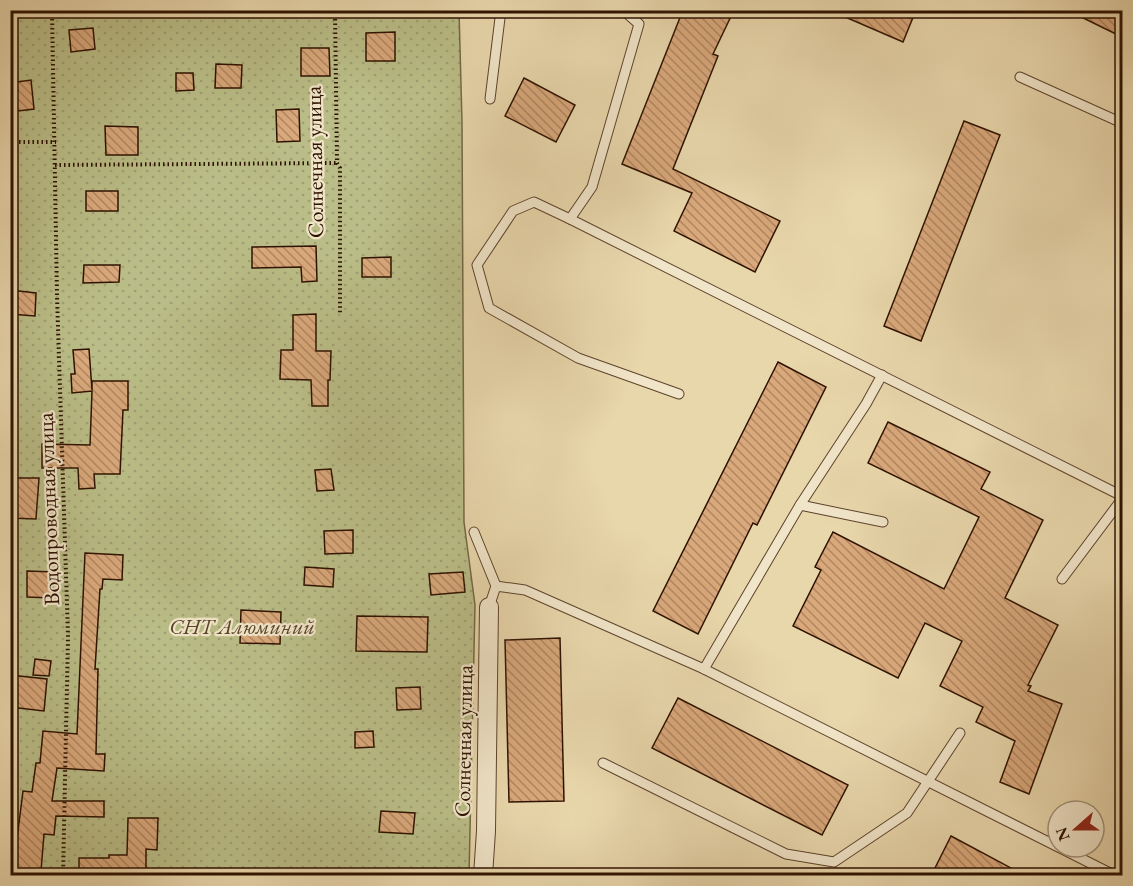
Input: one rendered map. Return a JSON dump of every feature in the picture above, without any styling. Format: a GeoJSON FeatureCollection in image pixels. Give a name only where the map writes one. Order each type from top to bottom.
{"type":"FeatureCollection","features":[{"type":"Feature","properties":{"kind":"street","name":"Солнечная улица"},"geometry":{"type":"LineString","coordinates":[[483,876],[486,831],[489,607]]}},
{"type":"Feature","properties":{"kind":"lane"},"geometry":{"type":"LineString","coordinates":[[490,99],[501,10]]}},
{"type":"Feature","properties":{"kind":"lane"},"geometry":{"type":"LineString","coordinates":[[570,219],[592,187],[639,24],[623,10]]}},
{"type":"Feature","properties":{"kind":"lane"},"geometry":{"type":"LineString","coordinates":[[1020,77],[1122,123]]}},
{"type":"Feature","properties":{"kind":"lane"},"geometry":{"type":"LineString","coordinates":[[679,394],[578,358],[489,308],[477,265],[513,212],[534,202],[882,375],[1122,498],[1062,579]]}},
{"type":"Feature","properties":{"kind":"lane"},"geometry":{"type":"LineString","coordinates":[[704,669],[800,505],[866,404],[882,375]]}},
{"type":"Feature","properties":{"kind":"lane"},"geometry":{"type":"LineString","coordinates":[[800,505],[883,522]]}},
{"type":"Feature","properties":{"kind":"lane"},"geometry":{"type":"LineString","coordinates":[[474,532],[496,586],[489,607]]}},
{"type":"Feature","properties":{"kind":"lane"},"geometry":{"type":"LineString","coordinates":[[496,586],[525,590],[704,669],[1116,876]]}},
{"type":"Feature","properties":{"kind":"lane"},"geometry":{"type":"LineString","coordinates":[[603,763],[786,854],[834,862],[907,813],[960,733]]}},
{"type":"Feature","properties":{"kind":"path","name":"Водопроводная улица"},"geometry":{"type":"LineString","coordinates":[[52,10],[68,636],[63,876]]}},
{"type":"Feature","properties":{"kind":"path","name":"Солнечная улица"},"geometry":{"type":"LineString","coordinates":[[335,10],[337,164],[340,168],[340,312]]}},
{"type":"Feature","properties":{"kind":"path"},"geometry":{"type":"LineString","coordinates":[[10,142],[56,142]]}},
{"type":"Feature","properties":{"kind":"path"},"geometry":{"type":"LineString","coordinates":[[55,165],[337,164]]}},
{"type":"Feature","properties":{"kind":"green space","name":"СНТ Алюминий"},"geometry":{"type":"Polygon","coordinates":[[[10,11],[459,11],[462,122],[464,522],[475,605],[469,875],[11,875],[10,11]]]}},
{"type":"Feature","properties":{"kind":"building"},"geometry":{"type":"Polygon","coordinates":[[[683,10],[734,10],[713,54],[718,56],[673,169],[780,221],[755,272],[674,231],[692,193],[622,164],[683,10]]]}},
{"type":"Feature","properties":{"kind":"building"},"geometry":{"type":"Polygon","coordinates":[[[829,10],[916,10],[903,42],[829,10]]]}},
{"type":"Feature","properties":{"kind":"building"},"geometry":{"type":"Polygon","coordinates":[[[1067,10],[1116,10],[1122,14],[1122,37],[1067,10]]]}},
{"type":"Feature","properties":{"kind":"building"},"geometry":{"type":"Polygon","coordinates":[[[93,28],[95,49],[71,52],[69,30],[93,28]]]}},
{"type":"Feature","properties":{"kind":"building"},"geometry":{"type":"Polygon","coordinates":[[[395,32],[395,61],[366,61],[366,33],[395,32]]]}},
{"type":"Feature","properties":{"kind":"building"},"geometry":{"type":"Polygon","coordinates":[[[301,48],[329,48],[330,76],[301,76],[301,48]]]}},
{"type":"Feature","properties":{"kind":"building"},"geometry":{"type":"Polygon","coordinates":[[[216,64],[242,65],[241,88],[215,88],[216,64]]]}},
{"type":"Feature","properties":{"kind":"building"},"geometry":{"type":"Polygon","coordinates":[[[176,73],[193,73],[194,90],[176,91],[176,73]]]}},
{"type":"Feature","properties":{"kind":"building"},"geometry":{"type":"Polygon","coordinates":[[[524,78],[575,105],[556,142],[505,116],[524,78]]]}},
{"type":"Feature","properties":{"kind":"building"},"geometry":{"type":"Polygon","coordinates":[[[31,80],[34,109],[10,112],[10,83],[31,80]]]}},
{"type":"Feature","properties":{"kind":"building"},"geometry":{"type":"Polygon","coordinates":[[[299,109],[300,141],[277,142],[276,110],[299,109]]]}},
{"type":"Feature","properties":{"kind":"building"},"geometry":{"type":"Polygon","coordinates":[[[964,121],[1000,135],[921,341],[884,326],[964,121]]]}},
{"type":"Feature","properties":{"kind":"building"},"geometry":{"type":"Polygon","coordinates":[[[105,126],[138,127],[138,155],[106,155],[105,126]]]}},
{"type":"Feature","properties":{"kind":"building"},"geometry":{"type":"Polygon","coordinates":[[[86,191],[118,191],[118,211],[86,211],[86,191]]]}},
{"type":"Feature","properties":{"kind":"building"},"geometry":{"type":"Polygon","coordinates":[[[316,246],[317,281],[302,282],[301,267],[252,268],[252,247],[316,246]]]}},
{"type":"Feature","properties":{"kind":"building"},"geometry":{"type":"Polygon","coordinates":[[[391,257],[391,277],[362,277],[362,258],[391,257]]]}},
{"type":"Feature","properties":{"kind":"building"},"geometry":{"type":"Polygon","coordinates":[[[84,265],[120,265],[119,282],[83,283],[84,265]]]}},
{"type":"Feature","properties":{"kind":"building"},"geometry":{"type":"Polygon","coordinates":[[[10,290],[36,293],[35,316],[10,314],[10,290]]]}},
{"type":"Feature","properties":{"kind":"building"},"geometry":{"type":"Polygon","coordinates":[[[316,314],[316,351],[331,351],[328,406],[312,406],[311,380],[280,379],[281,350],[293,350],[293,315],[316,314]]]}},
{"type":"Feature","properties":{"kind":"building"},"geometry":{"type":"Polygon","coordinates":[[[89,349],[92,390],[92,381],[128,381],[128,410],[123,410],[120,474],[94,474],[95,488],[79,489],[78,468],[42,468],[42,444],[90,445],[92,391],[72,393],[71,374],[75,374],[73,350],[89,349]]]}},
{"type":"Feature","properties":{"kind":"building"},"geometry":{"type":"Polygon","coordinates":[[[778,362],[826,387],[757,525],[753,523],[698,634],[653,611],[778,362]]]}},
{"type":"Feature","properties":{"kind":"building"},"geometry":{"type":"Polygon","coordinates":[[[888,422],[990,472],[981,489],[1043,520],[1005,598],[1058,625],[1028,685],[1031,686],[1028,691],[1062,704],[1029,794],[1000,782],[1015,741],[976,722],[983,707],[940,686],[962,641],[925,623],[898,678],[793,626],[821,570],[815,567],[833,532],[944,589],[979,517],[868,463],[888,422]]]}},
{"type":"Feature","properties":{"kind":"building"},"geometry":{"type":"Polygon","coordinates":[[[331,469],[334,490],[317,491],[315,470],[331,469]]]}},
{"type":"Feature","properties":{"kind":"building"},"geometry":{"type":"Polygon","coordinates":[[[10,478],[39,478],[36,519],[10,518],[10,478]]]}},
{"type":"Feature","properties":{"kind":"building"},"geometry":{"type":"Polygon","coordinates":[[[353,530],[353,553],[325,554],[324,531],[353,530]]]}},
{"type":"Feature","properties":{"kind":"building"},"geometry":{"type":"Polygon","coordinates":[[[85,553],[123,555],[122,580],[103,579],[102,589],[100,589],[95,669],[98,669],[96,754],[105,754],[104,771],[57,768],[52,801],[104,801],[104,817],[56,816],[54,835],[44,834],[41,871],[10,868],[10,839],[17,839],[23,791],[32,792],[36,763],[40,763],[43,731],[77,734],[85,553]]]}},
{"type":"Feature","properties":{"kind":"building"},"geometry":{"type":"Polygon","coordinates":[[[305,567],[334,569],[333,587],[304,585],[305,567]]]}},
{"type":"Feature","properties":{"kind":"building"},"geometry":{"type":"Polygon","coordinates":[[[27,571],[54,572],[52,598],[27,597],[27,571]]]}},
{"type":"Feature","properties":{"kind":"building"},"geometry":{"type":"Polygon","coordinates":[[[463,572],[465,592],[431,595],[429,574],[463,572]]]}},
{"type":"Feature","properties":{"kind":"building"},"geometry":{"type":"Polygon","coordinates":[[[241,610],[281,612],[280,644],[240,643],[241,610]]]}},
{"type":"Feature","properties":{"kind":"building"},"geometry":{"type":"Polygon","coordinates":[[[357,616],[428,617],[427,652],[356,651],[357,616]]]}},
{"type":"Feature","properties":{"kind":"building"},"geometry":{"type":"Polygon","coordinates":[[[560,638],[564,801],[509,802],[505,640],[560,638]]]}},
{"type":"Feature","properties":{"kind":"building"},"geometry":{"type":"Polygon","coordinates":[[[35,659],[51,661],[49,676],[33,675],[35,659]]]}},
{"type":"Feature","properties":{"kind":"building"},"geometry":{"type":"Polygon","coordinates":[[[10,675],[47,679],[44,711],[10,707],[10,675]]]}},
{"type":"Feature","properties":{"kind":"building"},"geometry":{"type":"Polygon","coordinates":[[[420,687],[421,709],[397,710],[396,688],[420,687]]]}},
{"type":"Feature","properties":{"kind":"building"},"geometry":{"type":"Polygon","coordinates":[[[678,698],[848,785],[822,835],[652,748],[678,698]]]}},
{"type":"Feature","properties":{"kind":"building"},"geometry":{"type":"Polygon","coordinates":[[[373,731],[374,747],[355,748],[355,732],[373,731]]]}},
{"type":"Feature","properties":{"kind":"building"},"geometry":{"type":"Polygon","coordinates":[[[381,811],[415,813],[413,834],[379,832],[381,811]]]}},
{"type":"Feature","properties":{"kind":"building"},"geometry":{"type":"Polygon","coordinates":[[[128,818],[158,818],[157,850],[146,849],[146,876],[79,876],[79,858],[109,858],[109,855],[127,855],[128,818]]]}},
{"type":"Feature","properties":{"kind":"building"},"geometry":{"type":"Polygon","coordinates":[[[951,836],[1026,876],[931,876],[951,836]]]}}]}
